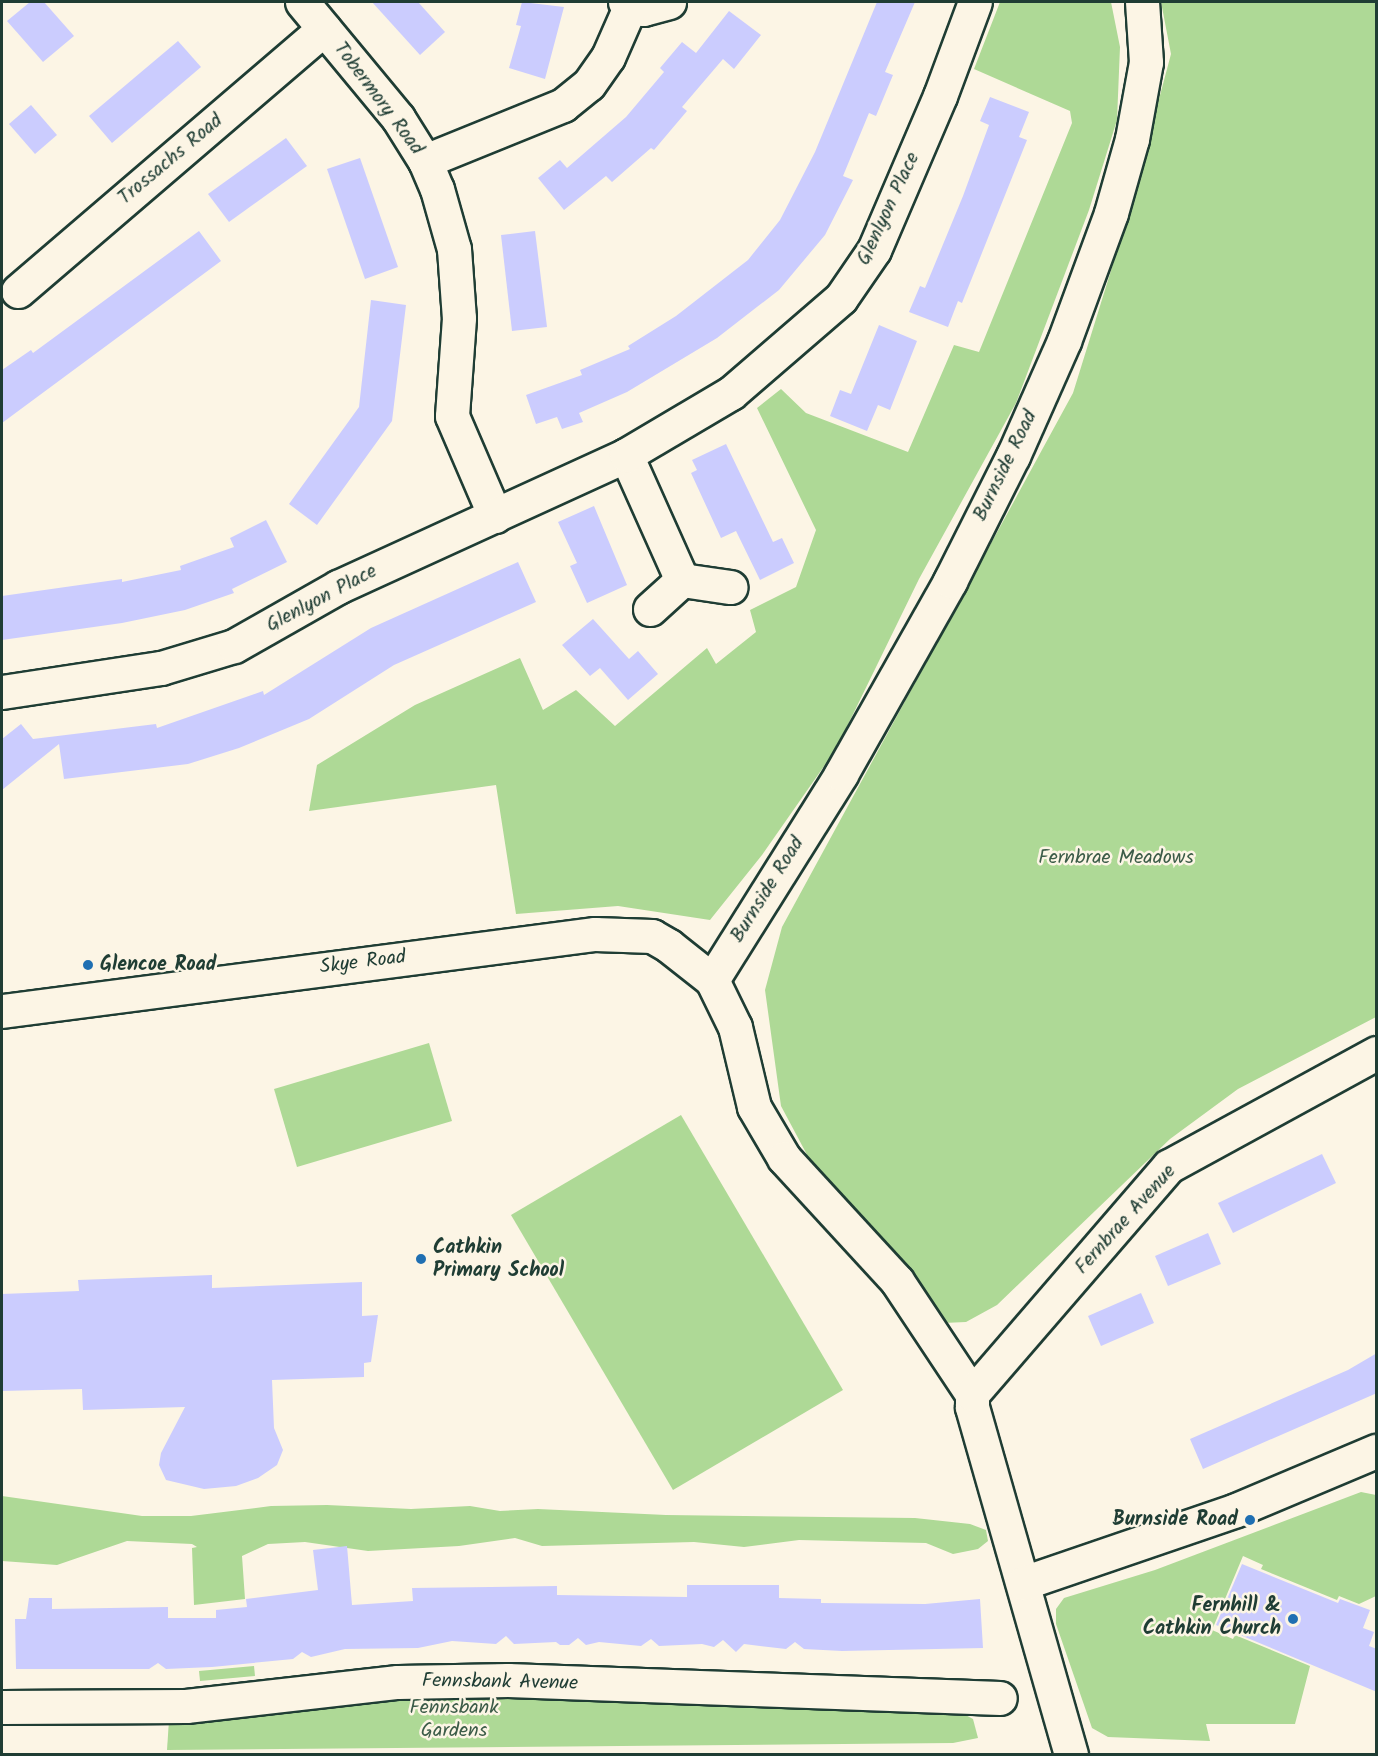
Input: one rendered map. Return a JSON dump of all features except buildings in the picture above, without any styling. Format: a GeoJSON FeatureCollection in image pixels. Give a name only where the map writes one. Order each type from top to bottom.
{"type":"FeatureCollection","features":[{"type":"Feature","properties":{"kind":"street","name":"Tobermory Road"},"geometry":{"type":"LineString","coordinates":[[302,2],[398,118],[425,161],[454,249],[459,318],[452,416],[495,516]]}},
{"type":"Feature","properties":{"kind":"street"},"geometry":{"type":"LineString","coordinates":[[425,161],[563,105],[589,84],[608,57],[627,4],[643,9],[669,2]]}},
{"type":"Feature","properties":{"kind":"street","name":"Glenlyon Place"},"geometry":{"type":"LineString","coordinates":[[2,692],[161,668],[234,646],[338,587],[626,455],[731,393],[841,298],[874,250],[940,96],[975,2]]}},
{"type":"Feature","properties":{"kind":"street","name":"Burnside Road"},"geometry":{"type":"LineString","coordinates":[[712,980],[841,774],[950,581],[1012,456],[1064,341],[1111,213],[1132,139],[1146,62],[1142,2]]}},
{"type":"Feature","properties":{"kind":"street","name":"Trossachs Road"},"geometry":{"type":"LineString","coordinates":[[18,291],[324,29]]}},
{"type":"Feature","properties":{"kind":"street"},"geometry":{"type":"LineString","coordinates":[[626,455],[682,580]]}},
{"type":"Feature","properties":{"kind":"street"},"geometry":{"type":"LineString","coordinates":[[682,580],[730,587]]}},
{"type":"Feature","properties":{"kind":"street"},"geometry":{"type":"LineString","coordinates":[[650,609],[682,580]]}},
{"type":"Feature","properties":{"kind":"street","name":"Skye Road"},"geometry":{"type":"LineString","coordinates":[[2,1011],[627,932],[652,936],[712,980]]}},
{"type":"Feature","properties":{"kind":"street"},"geometry":{"type":"LineString","coordinates":[[712,980],[735,1027],[754,1107],[784,1158],[897,1281],[972,1394],[975,1417],[1071,1755]]}},
{"type":"Feature","properties":{"kind":"street","name":"Fernbrae Avenue"},"geometry":{"type":"LineString","coordinates":[[972,1394],[1169,1166],[1377,1053]]}},
{"type":"Feature","properties":{"kind":"street"},"geometry":{"type":"LineString","coordinates":[[1023,1583],[1236,1510],[1377,1451]]}},
{"type":"Feature","properties":{"kind":"street","name":"Fennsbank Avenue"},"geometry":{"type":"LineString","coordinates":[[2,1707],[186,1706],[398,1682],[508,1680],[1000,1698]]}},
{"type":"Feature","properties":{"kind":"green space"},"geometry":{"type":"Polygon","coordinates":[[[1000,2],[1111,2],[1120,47],[1117,120],[1089,210],[1016,403],[919,579],[836,749],[762,855],[710,920],[618,906],[516,914],[496,785],[309,811],[317,765],[415,705],[520,658],[543,710],[576,690],[615,726],[707,648],[716,664],[756,632],[750,610],[796,587],[816,530],[757,408],[781,389],[806,413],[908,452],[954,345],[979,352],[1072,123],[1070,111],[974,69],[1000,2]]]}},
{"type":"Feature","properties":{"kind":"green space","name":"Fernbrae Meadows"},"geometry":{"type":"Polygon","coordinates":[[[1161,2],[1376,2],[1376,1017],[1238,1089],[1170,1139],[997,1305],[966,1322],[943,1323],[828,1194],[781,1106],[765,990],[782,927],[1073,393],[1127,219],[1171,54],[1161,2]]]}},
{"type":"Feature","properties":{"kind":"green space"},"geometry":{"type":"Polygon","coordinates":[[[429,1043],[452,1121],[297,1167],[274,1089],[429,1043]]]}},
{"type":"Feature","properties":{"kind":"green space"},"geometry":{"type":"Polygon","coordinates":[[[681,1115],[843,1390],[673,1490],[511,1215],[681,1115]]]}},
{"type":"Feature","properties":{"kind":"green space"},"geometry":{"type":"Polygon","coordinates":[[[1361,1492],[1376,1495],[1376,1596],[1359,1604],[1339,1596],[1337,1600],[1261,1569],[1263,1565],[1243,1556],[1212,1630],[1233,1639],[1235,1635],[1310,1666],[1295,1724],[1206,1724],[1210,1741],[1108,1737],[1092,1728],[1056,1624],[1056,1609],[1064,1598],[1155,1570],[1361,1492]]]}},
{"type":"Feature","properties":{"kind":"green space"},"geometry":{"type":"Polygon","coordinates":[[[2,1496],[142,1516],[191,1516],[271,1506],[327,1505],[411,1509],[470,1506],[500,1511],[538,1509],[666,1515],[915,1518],[970,1524],[986,1530],[988,1541],[978,1549],[953,1554],[926,1543],[799,1540],[744,1547],[694,1542],[542,1546],[515,1538],[459,1546],[368,1551],[305,1542],[268,1544],[242,1556],[245,1599],[194,1605],[192,1548],[197,1547],[192,1544],[127,1541],[57,1565],[2,1561],[2,1496]]]}},
{"type":"Feature","properties":{"kind":"green space"},"geometry":{"type":"Polygon","coordinates":[[[254,1666],[255,1676],[200,1681],[199,1671],[254,1666]]]}},
{"type":"Feature","properties":{"kind":"green space","name":"Fennsbank Gardens"},"geometry":{"type":"Polygon","coordinates":[[[453,1693],[960,1712],[973,1719],[978,1738],[953,1743],[167,1750],[169,1720],[453,1693]]]}},
{"type":"Feature","properties":{"kind":"place","name":"Glencoe Road"},"geometry":{"type":"Point","coordinates":[88,965]}},
{"type":"Feature","properties":{"kind":"place","name":"Cathkin Primary School"},"geometry":{"type":"Point","coordinates":[421,1259]}},
{"type":"Feature","properties":{"kind":"place","name":"Burnside Road"},"geometry":{"type":"Point","coordinates":[1250,1520]}},
{"type":"Feature","properties":{"kind":"place","name":"Fernhill & Cathkin Church"},"geometry":{"type":"Point","coordinates":[1293,1619]}}]}
